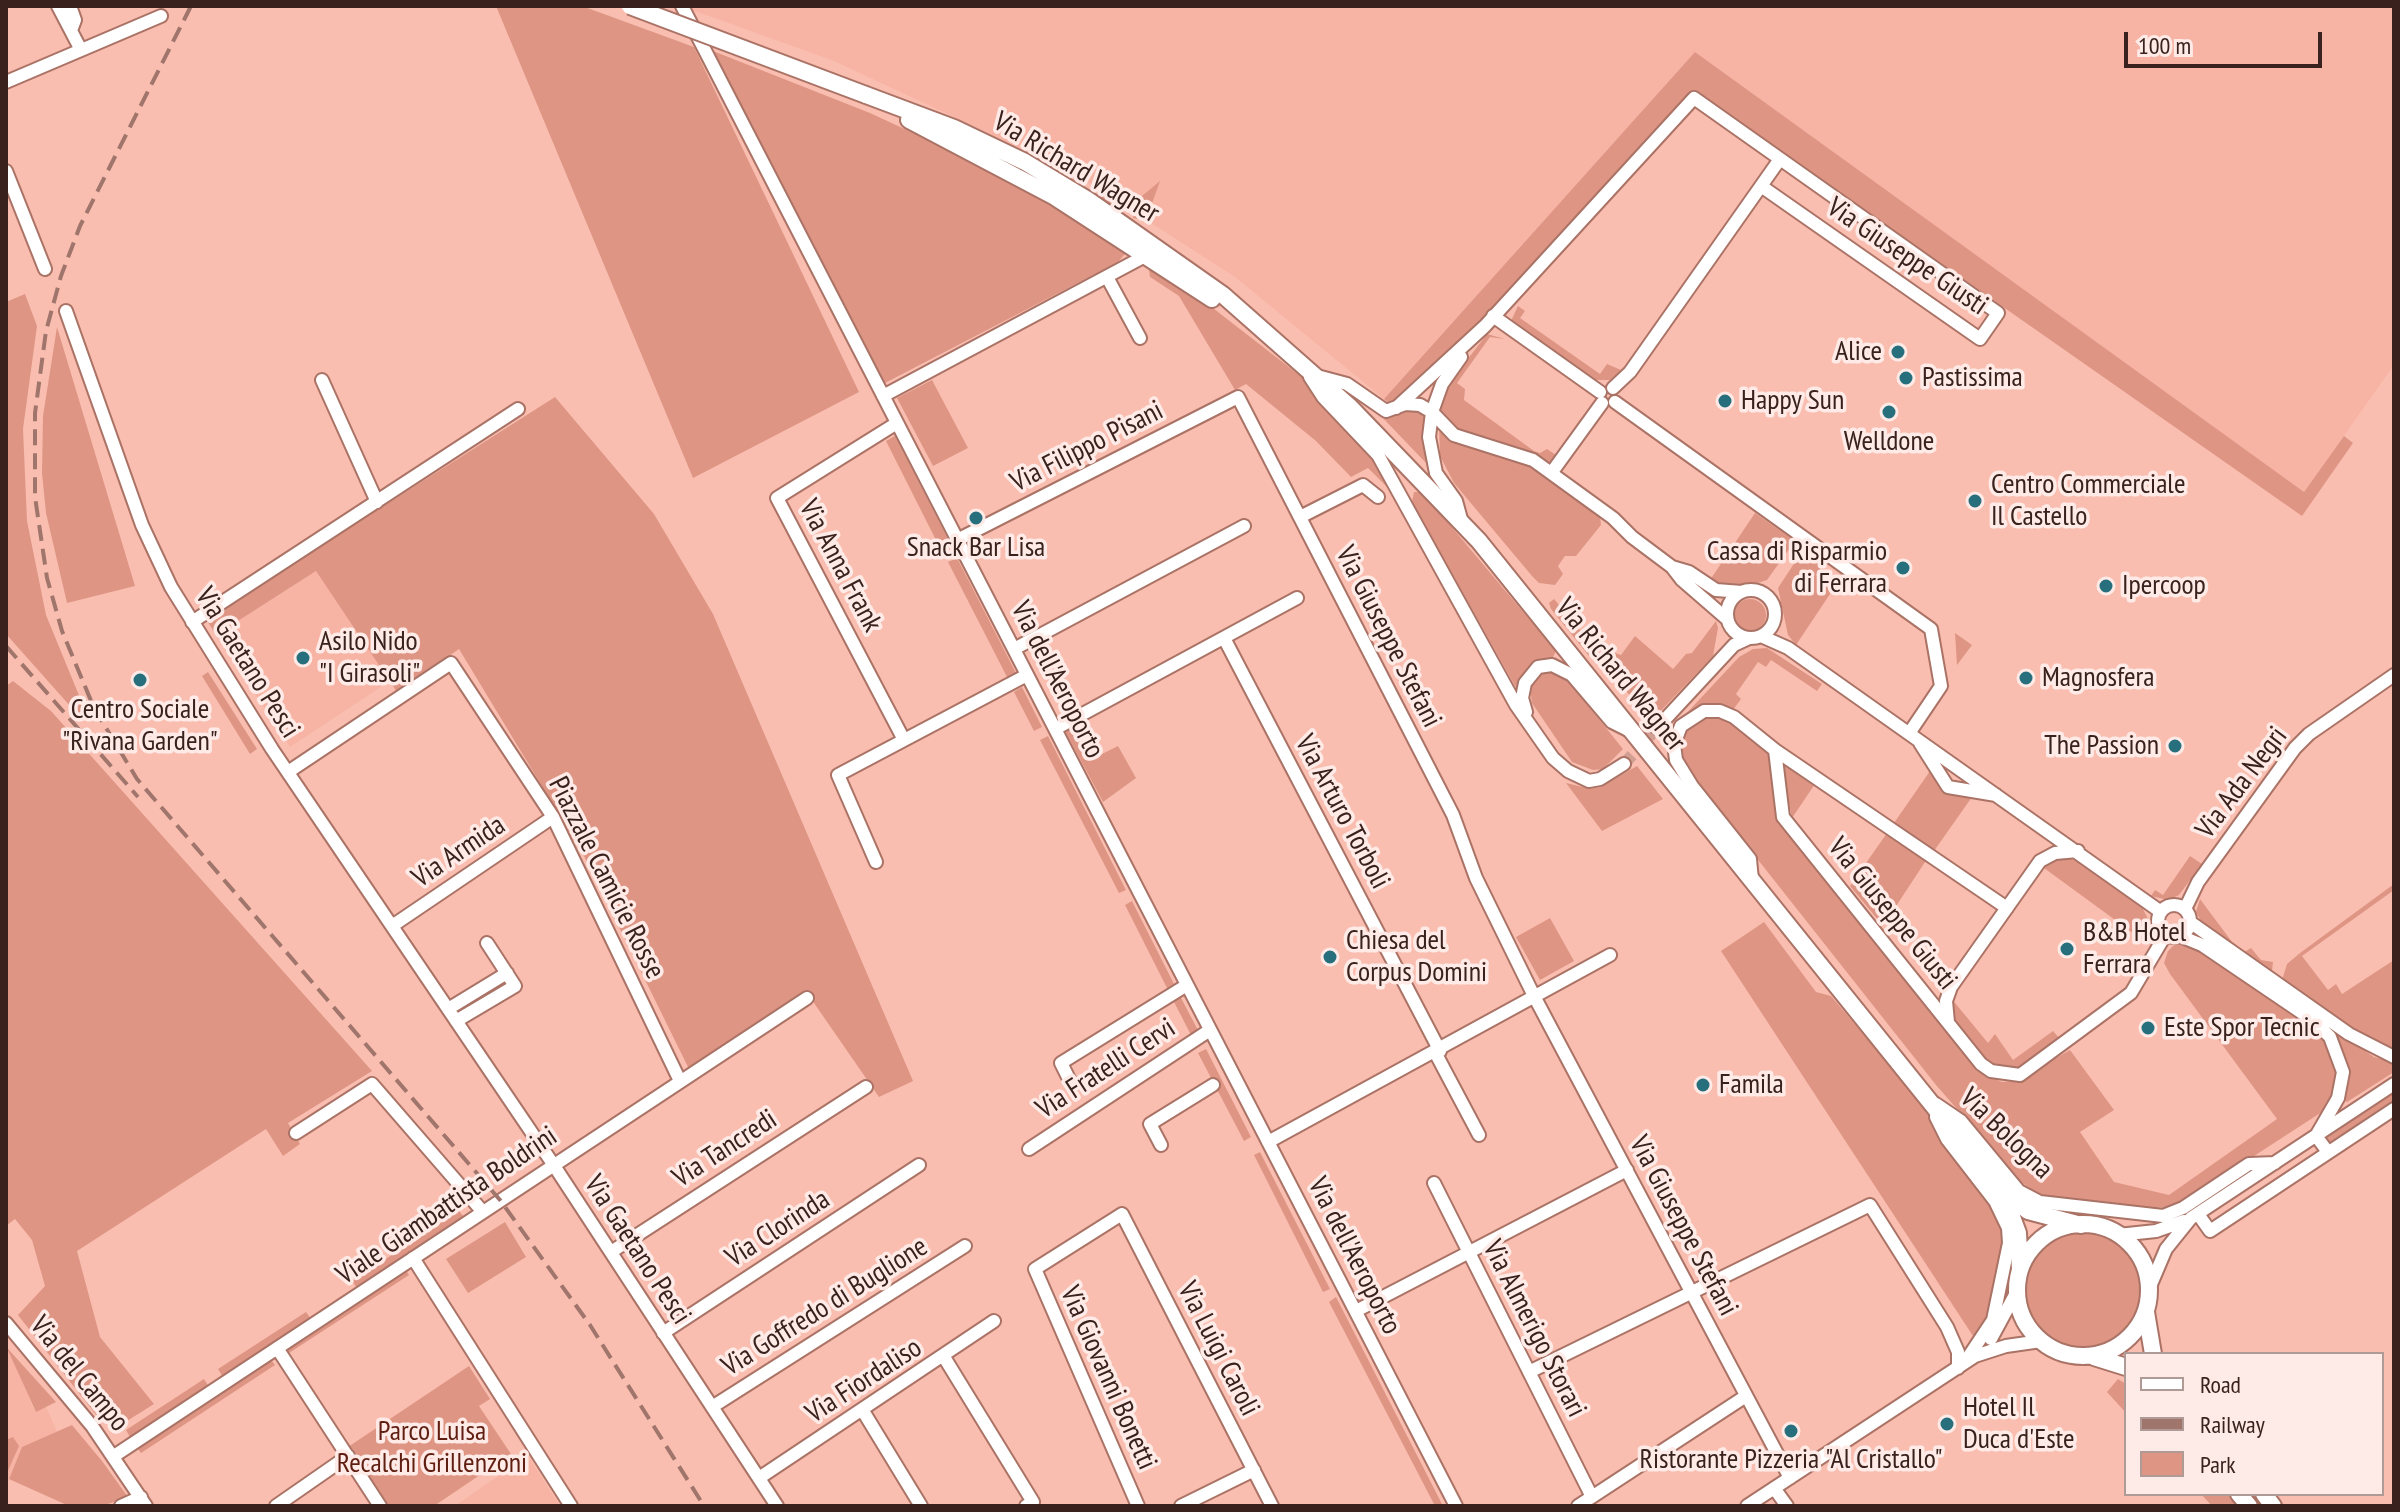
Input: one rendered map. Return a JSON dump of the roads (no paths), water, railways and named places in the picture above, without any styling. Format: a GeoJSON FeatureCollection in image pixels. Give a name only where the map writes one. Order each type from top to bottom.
{"type":"FeatureCollection","features":[{"type":"Feature","properties":{"kind":"main road","name":"Via Richard Wagner"},"geometry":{"type":"LineString","coordinates":[[630,6],[954,128],[1052,178],[1223,295],[1383,438],[1462,522],[2001,1190],[2028,1211],[2081,1225]]}},
{"type":"Feature","properties":{"kind":"main road","name":"Via Richard Wagner"},"geometry":{"type":"LineString","coordinates":[[866,95],[1031,183],[1243,315]]}},
{"type":"Feature","properties":{"kind":"main road","name":"Via Richard Wagner"},"geometry":{"type":"LineString","coordinates":[[2001,1190],[2016,1224],[2020,1270]]}},
{"type":"Feature","properties":{"kind":"main road","name":"Via Bologna"},"geometry":{"type":"LineString","coordinates":[[2081,1225],[2104,1228],[2118,1235],[2140,1257],[2149,1289],[2146,1310],[2126,1341],[2113,1349],[2088,1356]]}},
{"type":"Feature","properties":{"kind":"main road"},"geometry":{"type":"LineString","coordinates":[[2081,1225],[2045,1236],[2031,1250],[2020,1270],[2017,1291],[2022,1315],[2041,1341],[2061,1352],[2124,1366]]}},
{"type":"Feature","properties":{"kind":"main road"},"geometry":{"type":"LineString","coordinates":[[2146,1310],[2153,1352]]}},
{"type":"Feature","properties":{"kind":"street"},"geometry":{"type":"LineString","coordinates":[[58,6],[81,50]]}},
{"type":"Feature","properties":{"kind":"street"},"geometry":{"type":"LineString","coordinates":[[70,6],[75,20],[72,28]]}},
{"type":"Feature","properties":{"kind":"street","name":"Via dell'Aeroporto"},"geometry":{"type":"LineString","coordinates":[[682,6],[1456,1506]]}},
{"type":"Feature","properties":{"kind":"street"},"geometry":{"type":"LineString","coordinates":[[6,82],[161,16]]}},
{"type":"Feature","properties":{"kind":"street","name":"Via Giuseppe Giusti"},"geometry":{"type":"LineString","coordinates":[[1396,408],[1489,321],[1694,98],[1998,313],[1980,339],[1761,186]]}},
{"type":"Feature","properties":{"kind":"street"},"geometry":{"type":"LineString","coordinates":[[1552,472],[1607,396],[1630,372],[1780,159]]}},
{"type":"Feature","properties":{"kind":"street"},"geometry":{"type":"LineString","coordinates":[[6,171],[45,269]]}},
{"type":"Feature","properties":{"kind":"street"},"geometry":{"type":"LineString","coordinates":[[883,396],[1147,255]]}},
{"type":"Feature","properties":{"kind":"street"},"geometry":{"type":"LineString","coordinates":[[1107,277],[1140,338]]}},
{"type":"Feature","properties":{"kind":"street","name":"Via Gaetano Pesci"},"geometry":{"type":"LineString","coordinates":[[66,311],[142,525],[166,578],[192,622],[288,772],[553,1164],[777,1506]]}},
{"type":"Feature","properties":{"kind":"street"},"geometry":{"type":"LineString","coordinates":[[1489,321],[1607,396],[1931,629],[1941,686],[1910,732]]}},
{"type":"Feature","properties":{"kind":"street","name":"Via Giuseppe Giusti"},"geometry":{"type":"LineString","coordinates":[[1462,522],[1456,501],[1436,473],[1429,437],[1432,412],[1442,384],[1489,321]]}},
{"type":"Feature","properties":{"kind":"street"},"geometry":{"type":"LineString","coordinates":[[1308,371],[1347,384],[1378,409],[1413,403],[1432,412],[1454,435],[1533,460],[1552,472],[1672,567],[1737,634],[1788,648],[2004,797],[2161,912]]}},
{"type":"Feature","properties":{"kind":"street"},"geometry":{"type":"LineString","coordinates":[[1308,371],[1323,397],[1378,455],[1511,697],[1553,758],[1578,777],[1600,779],[1624,764]]}},
{"type":"Feature","properties":{"kind":"street"},"geometry":{"type":"LineString","coordinates":[[322,380],[377,502]]}},
{"type":"Feature","properties":{"kind":"street","name":"Via Giuseppe Stefani"},"geometry":{"type":"LineString","coordinates":[[1238,397],[1453,815],[1476,878],[1534,996],[1790,1478]]}},
{"type":"Feature","properties":{"kind":"street","name":"Via Filippo Pisani"},"geometry":{"type":"LineString","coordinates":[[957,540],[1238,397]]}},
{"type":"Feature","properties":{"kind":"street"},"geometry":{"type":"LineString","coordinates":[[192,622],[518,409]]}},
{"type":"Feature","properties":{"kind":"street","name":"Via Anna Frank"},"geometry":{"type":"LineString","coordinates":[[897,423],[777,498],[904,740]]}},
{"type":"Feature","properties":{"kind":"street"},"geometry":{"type":"LineString","coordinates":[[1300,517],[1363,485],[1378,497]]}},
{"type":"Feature","properties":{"kind":"street"},"geometry":{"type":"LineString","coordinates":[[1014,649],[1244,526]]}},
{"type":"Feature","properties":{"kind":"street"},"geometry":{"type":"LineString","coordinates":[[1657,728],[1734,645],[1769,629],[1774,617],[1774,608],[1763,594],[1716,590],[1689,572],[1672,567]]}},
{"type":"Feature","properties":{"kind":"street"},"geometry":{"type":"LineString","coordinates":[[1718,662],[1728,646],[1729,605],[1742,592]]}},
{"type":"Feature","properties":{"kind":"street"},"geometry":{"type":"LineString","coordinates":[[1055,729],[1297,598]]}},
{"type":"Feature","properties":{"kind":"street"},"geometry":{"type":"LineString","coordinates":[[1774,617],[1788,648]]}},
{"type":"Feature","properties":{"kind":"street","name":"Via Arturo Torboli"},"geometry":{"type":"LineString","coordinates":[[1224,638],[1479,1135]]}},
{"type":"Feature","properties":{"kind":"street","name":"Piazzale Camicie Rosse"},"geometry":{"type":"LineString","coordinates":[[288,772],[451,663],[553,817],[680,1081]]}},
{"type":"Feature","properties":{"kind":"street"},"geometry":{"type":"LineString","coordinates":[[1535,733],[1524,707],[1523,690],[1533,672],[1544,664],[1566,670],[1612,722],[1633,733]]}},
{"type":"Feature","properties":{"kind":"street"},"geometry":{"type":"LineString","coordinates":[[876,862],[838,775],[1027,675]]}},
{"type":"Feature","properties":{"kind":"street","name":"Via Ada Negri"},"geometry":{"type":"LineString","coordinates":[[2185,909],[2198,882],[2295,748],[2309,734],[2394,675]]}},
{"type":"Feature","properties":{"kind":"street","name":"Via Giuseppe Giusti"},"geometry":{"type":"LineString","coordinates":[[1752,880],[1750,859],[1679,768],[1674,744],[1681,726],[1713,710],[1747,725],[1775,750],[2007,908]]}},
{"type":"Feature","properties":{"kind":"street"},"geometry":{"type":"LineString","coordinates":[[1910,732],[1928,751],[1948,787],[2004,797]]}},
{"type":"Feature","properties":{"kind":"street","name":"Via Giuseppe Giusti"},"geometry":{"type":"LineString","coordinates":[[1775,750],[1783,817],[1949,1025]]}},
{"type":"Feature","properties":{"kind":"street","name":"Via Armida"},"geometry":{"type":"LineString","coordinates":[[392,926],[553,817]]}},
{"type":"Feature","properties":{"kind":"street","name":"Via Giuseppe Giusti"},"geometry":{"type":"LineString","coordinates":[[1949,1025],[1946,1001],[1951,987],[2040,861],[2055,853],[2078,851]]}},
{"type":"Feature","properties":{"kind":"street"},"geometry":{"type":"LineString","coordinates":[[2328,1152],[2316,1136],[2341,1085],[2341,1059],[2330,1037],[2314,1021],[2202,945],[2166,934],[2159,926],[2161,912],[2172,905],[2185,909],[2190,922],[2349,1034],[2379,1053],[2394,1057]]}},
{"type":"Feature","properties":{"kind":"street"},"geometry":{"type":"LineString","coordinates":[[2180,936],[2190,922]]}},
{"type":"Feature","properties":{"kind":"street"},"geometry":{"type":"LineString","coordinates":[[1949,1025],[1986,1068],[2006,1075],[2020,1075],[2131,993],[2166,934]]}},
{"type":"Feature","properties":{"kind":"street"},"geometry":{"type":"LineString","coordinates":[[456,1021],[515,986],[487,943]]}},
{"type":"Feature","properties":{"kind":"street"},"geometry":{"type":"LineString","coordinates":[[1268,1142],[1438,1052],[1610,955]]}},
{"type":"Feature","properties":{"kind":"street"},"geometry":{"type":"LineString","coordinates":[[448,1009],[507,973]]}},
{"type":"Feature","properties":{"kind":"street"},"geometry":{"type":"LineString","coordinates":[[1072,1085],[1061,1063],[1187,985]]}},
{"type":"Feature","properties":{"kind":"street","name":"Viale Giambattista Boldrini"},"geometry":{"type":"LineString","coordinates":[[114,1456],[807,998]]}},
{"type":"Feature","properties":{"kind":"street","name":"Via Fratelli Cervi"},"geometry":{"type":"LineString","coordinates":[[1029,1149],[1210,1030]]}},
{"type":"Feature","properties":{"kind":"street"},"geometry":{"type":"LineString","coordinates":[[296,1133],[372,1084],[483,1212]]}},
{"type":"Feature","properties":{"kind":"street","name":"Via Bologna"},"geometry":{"type":"LineString","coordinates":[[2149,1289],[2171,1241],[2195,1216],[2394,1084]]}},
{"type":"Feature","properties":{"kind":"street"},"geometry":{"type":"LineString","coordinates":[[1161,1145],[1150,1124],[1213,1085]]}},
{"type":"Feature","properties":{"kind":"street","name":"Via Tancredi"},"geometry":{"type":"LineString","coordinates":[[611,1252],[866,1087]]}},
{"type":"Feature","properties":{"kind":"street","name":"Via Bologna"},"geometry":{"type":"LineString","coordinates":[[1927,1097],[1961,1121],[2019,1191],[2040,1202],[2163,1216],[2183,1208],[2249,1164],[2275,1163]]}},
{"type":"Feature","properties":{"kind":"street","name":"Via Richard Wagner"},"geometry":{"type":"LineString","coordinates":[[1927,1097],[1947,1139],[1995,1201],[2008,1228],[2009,1243],[1995,1312],[1976,1351],[1960,1366]]}},
{"type":"Feature","properties":{"kind":"street"},"geometry":{"type":"LineString","coordinates":[[2195,1216],[2210,1231],[2394,1109]]}},
{"type":"Feature","properties":{"kind":"street","name":"Via Clorinda"},"geometry":{"type":"LineString","coordinates":[[663,1333],[919,1165]]}},
{"type":"Feature","properties":{"kind":"street"},"geometry":{"type":"LineString","coordinates":[[1356,1311],[1627,1170]]}},
{"type":"Feature","properties":{"kind":"street"},"geometry":{"type":"LineString","coordinates":[[2245,1182],[2257,1200]]}},
{"type":"Feature","properties":{"kind":"street","name":"Via Almerigo Storari"},"geometry":{"type":"LineString","coordinates":[[1434,1183],[1592,1497]]}},
{"type":"Feature","properties":{"kind":"street"},"geometry":{"type":"LineString","coordinates":[[1529,1372],[1870,1205],[1947,1327],[1958,1352],[1960,1366],[1747,1506]]}},
{"type":"Feature","properties":{"kind":"street","name":"Via Luigi Caroli"},"geometry":{"type":"LineString","coordinates":[[1035,1269],[1122,1214],[1272,1506]]}},
{"type":"Feature","properties":{"kind":"street","name":"Via Bologna"},"geometry":{"type":"LineString","coordinates":[[2118,1235],[2156,1231],[2195,1216]]}},
{"type":"Feature","properties":{"kind":"street","name":"Via Goffredo di Buglione"},"geometry":{"type":"LineString","coordinates":[[712,1407],[965,1246]]}},
{"type":"Feature","properties":{"kind":"street"},"geometry":{"type":"LineString","coordinates":[[413,1258],[571,1506]]}},
{"type":"Feature","properties":{"kind":"street","name":"Via Giovanni Bonetti"},"geometry":{"type":"LineString","coordinates":[[1035,1269],[1138,1506]]}},
{"type":"Feature","properties":{"kind":"street"},"geometry":{"type":"LineString","coordinates":[[1976,1351],[1996,1332],[2017,1291]]}},
{"type":"Feature","properties":{"kind":"street","name":"Via Fiordaliso"},"geometry":{"type":"LineString","coordinates":[[759,1478],[994,1321]]}},
{"type":"Feature","properties":{"kind":"street","name":"Via del Campo"},"geometry":{"type":"LineString","coordinates":[[6,1323],[114,1456],[144,1502]]}},
{"type":"Feature","properties":{"kind":"street"},"geometry":{"type":"LineString","coordinates":[[1947,1327],[1976,1351],[2041,1341]]}},
{"type":"Feature","properties":{"kind":"street"},"geometry":{"type":"LineString","coordinates":[[277,1348],[380,1506]]}},
{"type":"Feature","properties":{"kind":"street"},"geometry":{"type":"LineString","coordinates":[[944,1357],[1030,1504]]}},
{"type":"Feature","properties":{"kind":"street"},"geometry":{"type":"LineString","coordinates":[[1578,1506],[1746,1396]]}},
{"type":"Feature","properties":{"kind":"street"},"geometry":{"type":"LineString","coordinates":[[863,1411],[921,1506]]}},
{"type":"Feature","properties":{"kind":"street"},"geometry":{"type":"LineString","coordinates":[[276,1506],[348,1456]]}},
{"type":"Feature","properties":{"kind":"street"},"geometry":{"type":"LineString","coordinates":[[1181,1506],[1254,1470]]}},
{"type":"Feature","properties":{"kind":"street"},"geometry":{"type":"LineString","coordinates":[[1774,1488],[1787,1506]]}},
{"type":"Feature","properties":{"kind":"street"},"geometry":{"type":"LineString","coordinates":[[121,1506],[144,1502]]}},
{"type":"Feature","properties":{"kind":"tunnel"},"geometry":{"type":"LineString","coordinates":[[1624,764],[1657,728]]}},
{"type":"Feature","properties":{"kind":"railway"},"geometry":{"type":"LineString","coordinates":[[191,6],[80,226],[61,276],[46,331],[35,413],[35,497],[47,578],[62,631],[94,708],[137,779],[500,1200],[590,1325],[704,1506]]}},
{"type":"Feature","properties":{"kind":"railway"},"geometry":{"type":"LineString","coordinates":[[6,646],[138,797]]}},
{"type":"Feature","properties":{"kind":"place","name":"Alice"},"geometry":{"type":"Point","coordinates":[1898,352]}},
{"type":"Feature","properties":{"kind":"place","name":"Pastissima"},"geometry":{"type":"Point","coordinates":[1906,378]}},
{"type":"Feature","properties":{"kind":"place","name":"Happy Sun"},"geometry":{"type":"Point","coordinates":[1725,401]}},
{"type":"Feature","properties":{"kind":"place","name":"Welldone"},"geometry":{"type":"Point","coordinates":[1889,412]}},
{"type":"Feature","properties":{"kind":"place","name":"Centro Commerciale Il Castello"},"geometry":{"type":"Point","coordinates":[1975,501]}},
{"type":"Feature","properties":{"kind":"place","name":"Snack Bar Lisa"},"geometry":{"type":"Point","coordinates":[976,518]}},
{"type":"Feature","properties":{"kind":"place","name":"Cassa di Risparmio di Ferrara"},"geometry":{"type":"Point","coordinates":[1903,568]}},
{"type":"Feature","properties":{"kind":"place","name":"Ipercoop"},"geometry":{"type":"Point","coordinates":[2106,586]}},
{"type":"Feature","properties":{"kind":"place","name":"Asilo Nido \"I Girasoli\""},"geometry":{"type":"Point","coordinates":[303,658]}},
{"type":"Feature","properties":{"kind":"place","name":"Magnosfera"},"geometry":{"type":"Point","coordinates":[2026,678]}},
{"type":"Feature","properties":{"kind":"place","name":"Centro Sociale \"Rivana Garden\""},"geometry":{"type":"Point","coordinates":[140,680]}},
{"type":"Feature","properties":{"kind":"place","name":"The Passion"},"geometry":{"type":"Point","coordinates":[2175,746]}},
{"type":"Feature","properties":{"kind":"place","name":"B&B Hotel Ferrara"},"geometry":{"type":"Point","coordinates":[2067,949]}},
{"type":"Feature","properties":{"kind":"place","name":"Chiesa del Corpus Domini"},"geometry":{"type":"Point","coordinates":[1330,957]}},
{"type":"Feature","properties":{"kind":"place","name":"Este Spor Tecnic"},"geometry":{"type":"Point","coordinates":[2148,1028]}},
{"type":"Feature","properties":{"kind":"place","name":"Famila"},"geometry":{"type":"Point","coordinates":[1703,1085]}},
{"type":"Feature","properties":{"kind":"place","name":"Hotel Il Duca d'Este"},"geometry":{"type":"Point","coordinates":[1947,1424]}},
{"type":"Feature","properties":{"kind":"place","name":"Ristorante Pizzeria \"Al Cristallo\""},"geometry":{"type":"Point","coordinates":[1791,1431]}},
{"type":"Feature","properties":{"kind":"park label","name":"Parco Luisa Recalchi Grillenzoni"},"geometry":{"type":"Point","coordinates":[432,1448]}}]}
